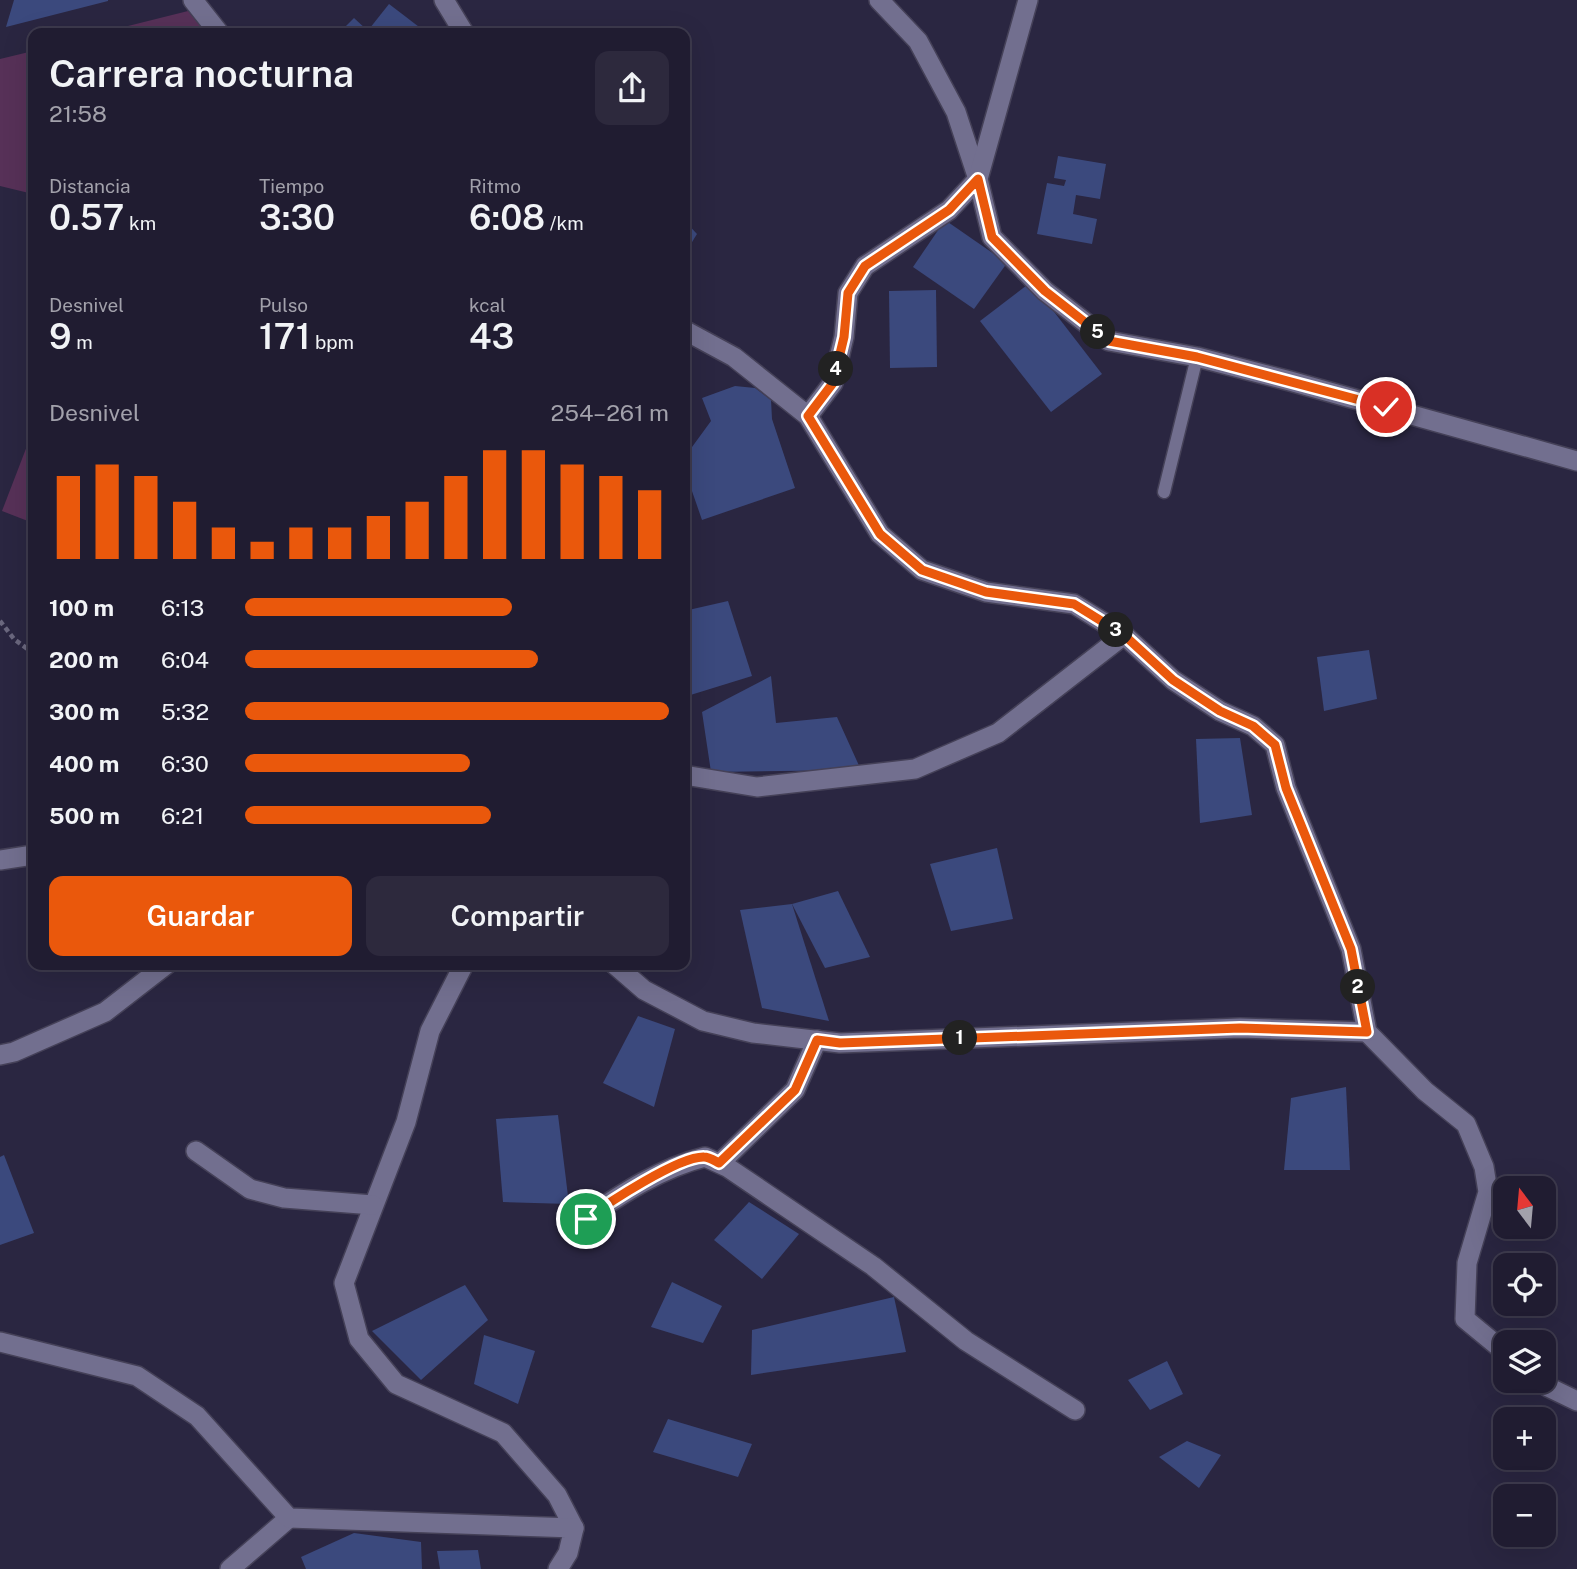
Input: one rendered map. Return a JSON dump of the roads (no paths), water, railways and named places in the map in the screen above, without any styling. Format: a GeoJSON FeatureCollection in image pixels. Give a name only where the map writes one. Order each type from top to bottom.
{"type":"FeatureCollection","features":[{"type":"Feature","properties":{"kind":"street"},"geometry":{"type":"LineString","coordinates":[[193,0],[215,28]]}},
{"type":"Feature","properties":{"kind":"street"},"geometry":{"type":"LineString","coordinates":[[444,0],[461,28]]}},
{"type":"Feature","properties":{"kind":"street"},"geometry":{"type":"LineString","coordinates":[[879,0],[918,41],[956,112],[978,179],[992,237],[1045,291],[1109,341],[1197,357],[1577,461]]}},
{"type":"Feature","properties":{"kind":"street"},"geometry":{"type":"LineString","coordinates":[[808,416],[833,383],[844,337],[848,293],[865,266],[949,210],[978,179],[1028,0]]}},
{"type":"Feature","properties":{"kind":"street"},"geometry":{"type":"LineString","coordinates":[[690,333],[734,357],[808,416],[880,534],[922,570],[986,592],[1074,604],[1124,635],[1173,680],[1220,711],[1253,726],[1275,745],[1286,788],[1351,949],[1367,1032],[1425,1091],[1466,1124],[1484,1167],[1488,1192],[1466,1263],[1465,1319],[1493,1342]]}},
{"type":"Feature","properties":{"kind":"street"},"geometry":{"type":"LineString","coordinates":[[690,776],[758,787],[915,769],[998,733],[1124,635]]}},
{"type":"Feature","properties":{"kind":"street"},"geometry":{"type":"LineString","coordinates":[[0,860],[28,856]]}},
{"type":"Feature","properties":{"kind":"street"},"geometry":{"type":"LineString","coordinates":[[0,1055],[14,1052],[105,1012],[159,970]]}},
{"type":"Feature","properties":{"kind":"street"},"geometry":{"type":"LineString","coordinates":[[461,970],[429,1031],[406,1122],[344,1283],[359,1339],[396,1384],[503,1433],[557,1495],[574,1528],[568,1553],[558,1569]]}},
{"type":"Feature","properties":{"kind":"street"},"geometry":{"type":"LineString","coordinates":[[621,970],[644,990],[703,1021],[753,1033],[840,1043],[1240,1028],[1367,1032]]}},
{"type":"Feature","properties":{"kind":"street"},"geometry":{"type":"LineString","coordinates":[[719,1163],[795,1090],[817,1040]]}},
{"type":"Feature","properties":{"kind":"street"},"geometry":{"type":"LineString","coordinates":[[196,1151],[250,1189],[284,1198],[373,1205]]}},
{"type":"Feature","properties":{"kind":"street"},"geometry":{"type":"LineString","coordinates":[[586,1219],[630,1188],[691,1160],[705,1157],[719,1163],[873,1266],[966,1340],[1075,1410]]}},
{"type":"Feature","properties":{"kind":"street"},"geometry":{"type":"LineString","coordinates":[[0,1342],[137,1376],[197,1416],[289,1518]]}},
{"type":"Feature","properties":{"kind":"street"},"geometry":{"type":"LineString","coordinates":[[1556,1391],[1577,1401]]}},
{"type":"Feature","properties":{"kind":"street"},"geometry":{"type":"LineString","coordinates":[[230,1569],[289,1518],[574,1528]]}},
{"type":"Feature","properties":{"kind":"lane"},"geometry":{"type":"LineString","coordinates":[[1164,492],[1197,357]]}}]}
